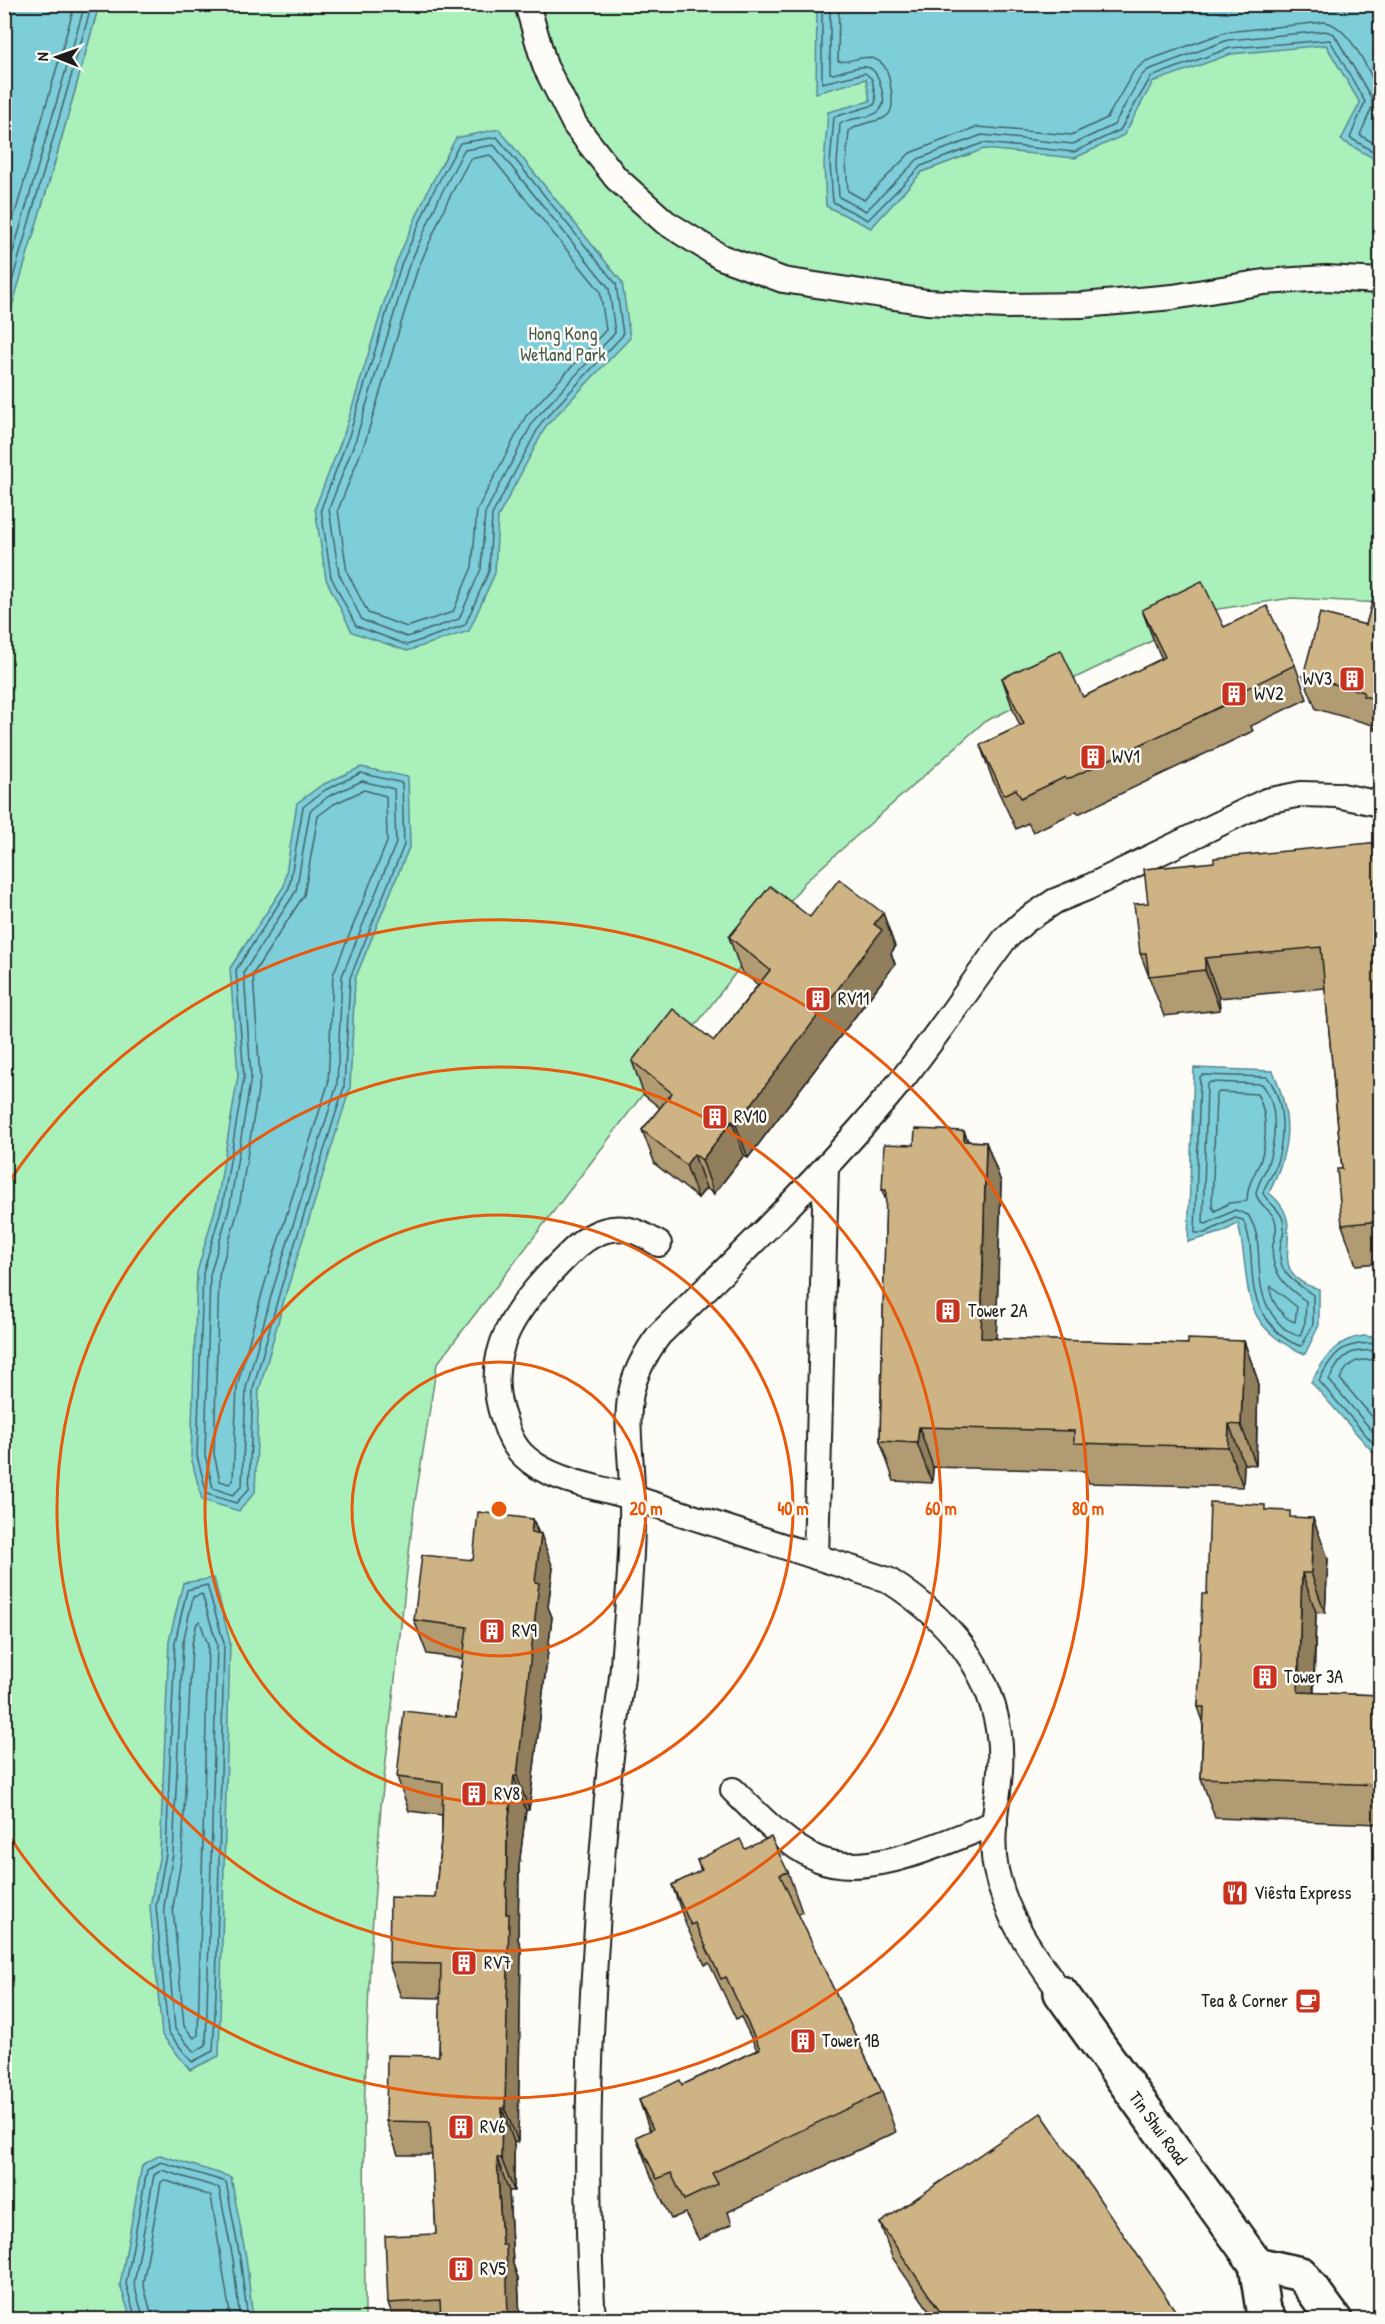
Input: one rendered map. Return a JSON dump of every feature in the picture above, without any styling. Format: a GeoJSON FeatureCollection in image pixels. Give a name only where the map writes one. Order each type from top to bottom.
{"type":"FeatureCollection","features":[{"type":"Feature","properties":{"kind":"street","name":"Tin Shui Road"},"geometry":{"type":"LineString","coordinates":[[1061,1993],[1256,2264],[1263,2310],[1269,2319]]}},
{"type":"Feature","properties":{"kind":"street"},"geometry":{"type":"LineString","coordinates":[[1256,2264],[1301,2274],[1335,2319]]}},
{"type":"Feature","properties":{"kind":"lane"},"geometry":{"type":"LineString","coordinates":[[527,4],[545,66],[575,125],[616,178],[664,222],[721,257],[783,280],[927,302],[1005,306],[1083,305],[1173,297],[1264,282],[1326,278],[1380,281]]}},
{"type":"Feature","properties":{"kind":"lane"},"geometry":{"type":"LineString","coordinates":[[593,2319],[588,2141],[591,2001],[610,1762],[623,1669],[633,1497],[628,1403],[633,1378],[644,1355],[659,1335],[785,1213],[826,1167],[901,1081],[1005,939],[1025,921],[1055,901],[1088,888],[1266,801],[1301,794],[1337,795],[1380,804]]}},
{"type":"Feature","properties":{"kind":"lane"},"geometry":{"type":"LineString","coordinates":[[816,1557],[826,1167]]}},
{"type":"Feature","properties":{"kind":"lane"},"geometry":{"type":"LineString","coordinates":[[659,1244],[637,1231],[614,1229],[590,1236],[519,1307],[507,1329],[500,1352],[497,1377],[501,1410],[517,1449],[537,1466],[562,1477],[633,1497],[888,1580],[920,1601],[949,1628],[972,1658],[989,1694],[998,1731],[1000,1769],[994,1822],[995,1867],[1002,1897],[1015,1926],[1061,1993]]}},
{"type":"Feature","properties":{"kind":"lane"},"geometry":{"type":"LineString","coordinates":[[733,1790],[768,1825],[819,1859],[859,1866],[888,1861],[994,1822]]}},
{"type":"Feature","properties":{"kind":"green space","name":"Hong Kong Wetland Park"},"geometry":{"type":"Polygon","coordinates":[[[99,5],[1380,5],[1380,603],[1292,598],[1218,609],[984,722],[805,882],[437,1364],[414,1508],[381,1806],[370,1959],[364,2113],[365,2319],[5,2320],[4,330],[99,5]]]}},
{"type":"Feature","properties":{"kind":"water"},"geometry":{"type":"Polygon","coordinates":[[[5,4],[99,5],[5,330],[5,4]]]}},
{"type":"Feature","properties":{"kind":"water"},"geometry":{"type":"Polygon","coordinates":[[[817,5],[1380,5],[1380,162],[1341,140],[1360,103],[1326,45],[1231,54],[1153,82],[1124,135],[1075,158],[984,149],[922,172],[871,228],[826,206],[824,164],[828,112],[870,101],[866,79],[816,93],[817,5]]]}},
{"type":"Feature","properties":{"kind":"water"},"geometry":{"type":"Polygon","coordinates":[[[499,129],[622,282],[630,338],[546,426],[498,517],[495,573],[469,631],[407,651],[352,632],[326,579],[315,508],[344,434],[396,263],[428,190],[456,138],[499,129]]]}},
{"type":"Feature","properties":{"kind":"water"},"geometry":{"type":"Polygon","coordinates":[[[361,767],[408,777],[410,845],[355,979],[350,1088],[286,1293],[259,1391],[255,1492],[239,1511],[202,1500],[191,1457],[197,1272],[217,1202],[238,1076],[230,968],[284,886],[297,803],[322,785],[361,767]]]}},
{"type":"Feature","properties":{"kind":"water"},"geometry":{"type":"Polygon","coordinates":[[[1194,1068],[1273,1071],[1284,1103],[1287,1132],[1282,1161],[1269,1193],[1282,1206],[1287,1220],[1288,1260],[1291,1272],[1301,1281],[1319,1289],[1319,1325],[1305,1354],[1282,1342],[1267,1329],[1257,1315],[1250,1300],[1238,1223],[1223,1232],[1188,1242],[1194,1068]]]}},
{"type":"Feature","properties":{"kind":"water"},"geometry":{"type":"Polygon","coordinates":[[[1364,1336],[1380,1338],[1380,1460],[1311,1382],[1332,1351],[1345,1341],[1364,1336]]]}},
{"type":"Feature","properties":{"kind":"water"},"geometry":{"type":"Polygon","coordinates":[[[214,1578],[230,1642],[219,2056],[190,2070],[162,2035],[150,1906],[160,1853],[169,1641],[183,1583],[214,1578]]]}},
{"type":"Feature","properties":{"kind":"water"},"geometry":{"type":"Polygon","coordinates":[[[160,2155],[231,2177],[246,2257],[253,2319],[131,2319],[120,2285],[142,2165],[160,2155]]]}},
{"type":"Feature","properties":{"kind":"building"},"geometry":{"type":"Polygon","coordinates":[[[1379,576],[1380,700],[1363,696],[1364,692],[1303,676],[1320,613],[1366,625],[1379,576]]]}},
{"type":"Feature","properties":{"kind":"building"},"geometry":{"type":"Polygon","coordinates":[[[1202,581],[1224,627],[1267,606],[1295,665],[1239,692],[1241,697],[1066,780],[1065,777],[1021,798],[1016,789],[1004,795],[980,745],[1024,724],[1002,678],[1061,650],[1083,697],[1165,657],[1142,610],[1202,581]]]}},
{"type":"Feature","properties":{"kind":"building"},"geometry":{"type":"Polygon","coordinates":[[[1380,842],[1380,1221],[1342,1225],[1337,1169],[1342,1169],[1321,947],[1205,958],[1205,970],[1149,976],[1146,953],[1140,953],[1134,904],[1148,903],[1144,869],[1214,862],[1214,858],[1380,842]]]}},
{"type":"Feature","properties":{"kind":"building"},"geometry":{"type":"Polygon","coordinates":[[[839,879],[883,913],[874,924],[882,930],[736,1125],[732,1121],[702,1160],[694,1154],[686,1165],[642,1130],[672,1093],[632,1061],[673,1009],[714,1041],[742,1006],[770,970],[729,937],[770,886],[810,917],[839,879]]]}},
{"type":"Feature","properties":{"kind":"building","name":"Tower 2A"},"geometry":{"type":"Polygon","coordinates":[[[915,1129],[964,1131],[964,1141],[986,1142],[981,1338],[1188,1344],[1188,1339],[1244,1341],[1241,1425],[1229,1424],[1228,1447],[1074,1443],[1074,1431],[919,1427],[917,1443],[880,1441],[886,1190],[882,1190],[884,1144],[914,1145],[915,1129]]]}},
{"type":"Feature","properties":{"kind":"building","name":"Tower 3A"},"geometry":{"type":"Polygon","coordinates":[[[1210,1502],[1265,1505],[1265,1510],[1290,1511],[1290,1517],[1313,1518],[1311,1573],[1302,1573],[1298,1692],[1380,1695],[1380,1785],[1201,1778],[1204,1707],[1198,1707],[1202,1594],[1207,1594],[1210,1502]]]}},
{"type":"Feature","properties":{"kind":"building"},"geometry":{"type":"Polygon","coordinates":[[[478,1512],[533,1519],[531,1532],[541,1534],[535,1582],[539,1583],[517,1776],[514,1776],[507,1833],[506,1914],[509,1914],[505,2109],[502,2108],[501,2158],[497,2158],[502,2245],[506,2245],[508,2319],[441,2319],[440,2300],[388,2303],[385,2236],[436,2234],[430,2122],[386,2121],[387,2055],[439,2056],[441,1964],[389,1963],[390,1897],[435,1898],[442,1831],[443,1783],[397,1777],[404,1711],[456,1717],[467,1627],[414,1620],[422,1555],[473,1560],[478,1512]]]}},
{"type":"Feature","properties":{"kind":"building","name":"Tower 1B"},"geometry":{"type":"Polygon","coordinates":[[[771,1837],[788,1872],[780,1875],[882,2092],[712,2173],[718,2184],[684,2200],[671,2173],[657,2179],[636,2137],[653,2129],[639,2100],[680,2080],[682,2085],[760,2049],[726,1977],[721,1979],[695,1923],[691,1925],[672,1885],[702,1870],[697,1860],[740,1839],[745,1849],[771,1837]]]}},
{"type":"Feature","properties":{"kind":"building"},"geometry":{"type":"Polygon","coordinates":[[[1041,2113],[1181,2319],[945,2319],[880,2223],[1041,2113]]]}},
{"type":"Feature","properties":{"kind":"place","name":"WV3"},"geometry":{"type":"Point","coordinates":[1352,679]}},
{"type":"Feature","properties":{"kind":"place","name":"WV2"},"geometry":{"type":"Point","coordinates":[1234,694]}},
{"type":"Feature","properties":{"kind":"place","name":"WV1"},"geometry":{"type":"Point","coordinates":[1093,757]}},
{"type":"Feature","properties":{"kind":"place","name":"RV11"},"geometry":{"type":"Point","coordinates":[818,999]}},
{"type":"Feature","properties":{"kind":"place","name":"RV10"},"geometry":{"type":"Point","coordinates":[715,1117]}},
{"type":"Feature","properties":{"kind":"place","name":"Tower 2A"},"geometry":{"type":"Point","coordinates":[948,1311]}},
{"type":"Feature","properties":{"kind":"place","name":"RV9"},"geometry":{"type":"Point","coordinates":[492,1631]}},
{"type":"Feature","properties":{"kind":"place","name":"Tower 3A"},"geometry":{"type":"Point","coordinates":[1265,1677]}},
{"type":"Feature","properties":{"kind":"place","name":"RV8"},"geometry":{"type":"Point","coordinates":[474,1794]}},
{"type":"Feature","properties":{"kind":"place","name":"Viêsta Express"},"geometry":{"type":"Point","coordinates":[1235,1893]}},
{"type":"Feature","properties":{"kind":"place","name":"RV7"},"geometry":{"type":"Point","coordinates":[464,1963]}},
{"type":"Feature","properties":{"kind":"place","name":"Tea & Corner"},"geometry":{"type":"Point","coordinates":[1308,2001]}},
{"type":"Feature","properties":{"kind":"place","name":"Tower 1B"},"geometry":{"type":"Point","coordinates":[803,2041]}},
{"type":"Feature","properties":{"kind":"place","name":"RV6"},"geometry":{"type":"Point","coordinates":[461,2127]}},
{"type":"Feature","properties":{"kind":"place","name":"RV5"},"geometry":{"type":"Point","coordinates":[461,2269]}}]}
